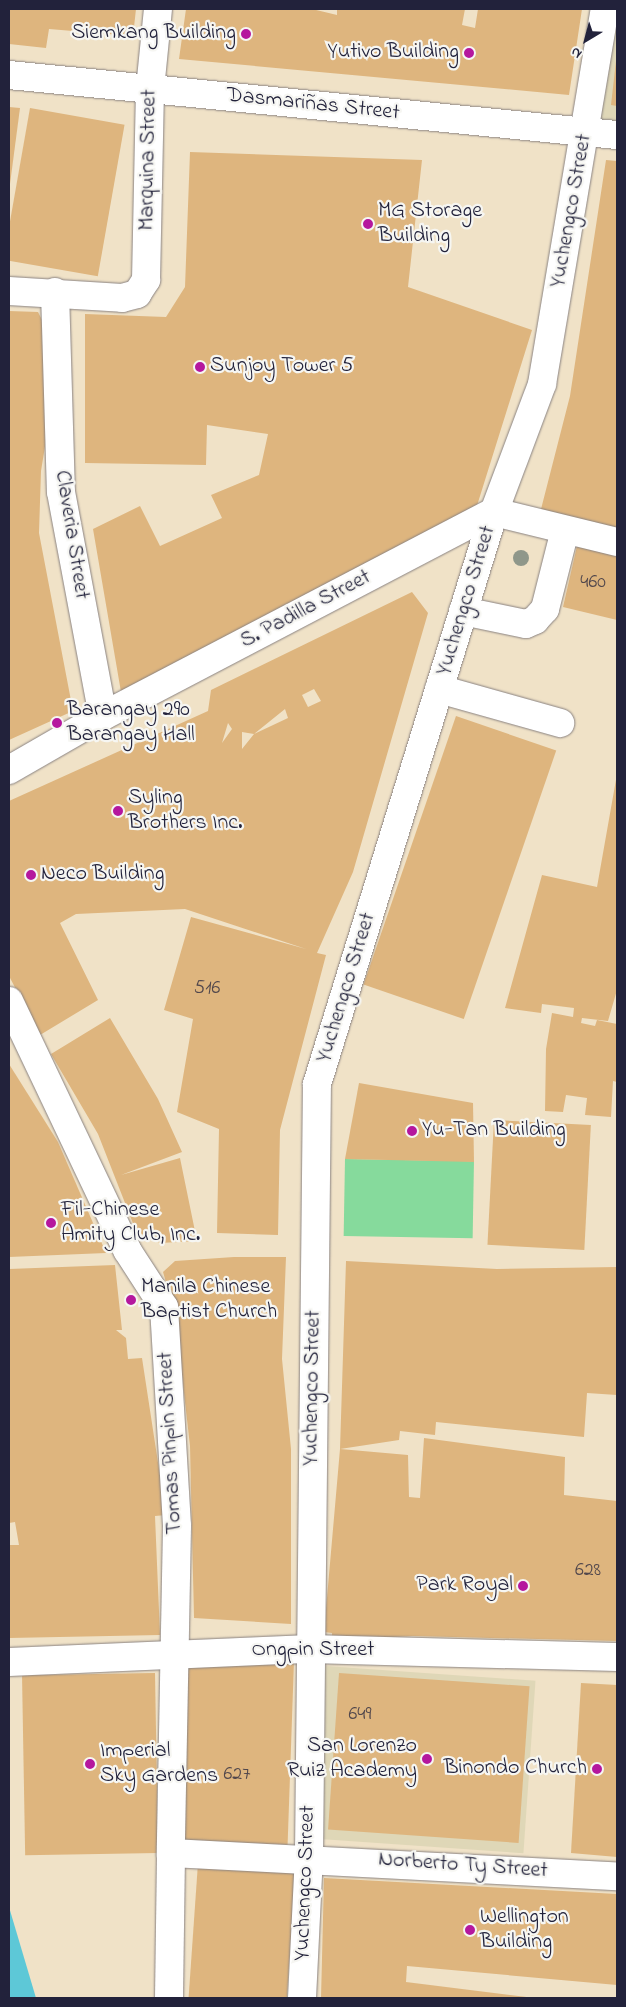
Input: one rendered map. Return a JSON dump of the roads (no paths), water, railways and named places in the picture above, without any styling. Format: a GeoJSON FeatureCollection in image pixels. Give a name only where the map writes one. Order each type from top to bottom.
{"type":"FeatureCollection","features":[{"type":"Feature","properties":{"kind":"street","name":"Marquina Street"},"geometry":{"type":"LineString","coordinates":[[55,292],[122,298],[137,294],[146,280],[150,89],[158,9]]}},
{"type":"Feature","properties":{"kind":"street","name":"Yuchengco Street"},"geometry":{"type":"LineString","coordinates":[[302,1998],[309,1856],[317,1084],[494,512],[542,384],[587,132],[604,9]]}},
{"type":"Feature","properties":{"kind":"street","name":"Dasmariñas Street"},"geometry":{"type":"LineString","coordinates":[[9,75],[617,135]]}},
{"type":"Feature","properties":{"kind":"street"},"geometry":{"type":"LineString","coordinates":[[9,291],[55,292]]}},
{"type":"Feature","properties":{"kind":"street","name":"Claveria Street"},"geometry":{"type":"LineString","coordinates":[[55,292],[61,492],[103,716]]}},
{"type":"Feature","properties":{"kind":"street"},"geometry":{"type":"LineString","coordinates":[[494,512],[617,542]]}},
{"type":"Feature","properties":{"kind":"street","name":"S. Padilla Street"},"geometry":{"type":"LineString","coordinates":[[9,770],[103,716],[494,512]]}},
{"type":"Feature","properties":{"kind":"street"},"geometry":{"type":"LineString","coordinates":[[463,611],[526,624],[535,620],[545,609],[565,530]]}},
{"type":"Feature","properties":{"kind":"street"},"geometry":{"type":"LineString","coordinates":[[439,689],[560,723]]}},
{"type":"Feature","properties":{"kind":"street","name":"Tomas Pinpin Street"},"geometry":{"type":"LineString","coordinates":[[9,1001],[127,1250],[164,1307],[177,1526],[177,1653],[170,1853],[169,1998]]}},
{"type":"Feature","properties":{"kind":"street","name":"Ongpin Street"},"geometry":{"type":"LineString","coordinates":[[9,1662],[177,1653],[310,1649],[617,1657]]}},
{"type":"Feature","properties":{"kind":"street","name":"Norberto Ty Street"},"geometry":{"type":"LineString","coordinates":[[170,1853],[309,1856],[617,1876]]}},
{"type":"Feature","properties":{"kind":"water"},"geometry":{"type":"Polygon","coordinates":[[[9,1907],[36,1998],[9,1998],[9,1907]]]}},
{"type":"Feature","properties":{"kind":"place","name":"Siemkang Building"},"geometry":{"type":"Point","coordinates":[246,34]}},
{"type":"Feature","properties":{"kind":"place","name":"Yutivo Building"},"geometry":{"type":"Point","coordinates":[469,53]}},
{"type":"Feature","properties":{"kind":"place","name":"MG Storage Building"},"geometry":{"type":"Point","coordinates":[368,224]}},
{"type":"Feature","properties":{"kind":"place","name":"Sunjoy Tower 5"},"geometry":{"type":"Point","coordinates":[200,367]}},
{"type":"Feature","properties":{"kind":"place","name":"Barangay 290 Barangay Hall"},"geometry":{"type":"Point","coordinates":[57,723]}},
{"type":"Feature","properties":{"kind":"place","name":"Syling Brothers Inc."},"geometry":{"type":"Point","coordinates":[118,811]}},
{"type":"Feature","properties":{"kind":"place","name":"Neco Building"},"geometry":{"type":"Point","coordinates":[31,875]}},
{"type":"Feature","properties":{"kind":"place","name":"Yu-Tan Building"},"geometry":{"type":"Point","coordinates":[412,1131]}},
{"type":"Feature","properties":{"kind":"place","name":"Fil-Chinese Amity Club, Inc."},"geometry":{"type":"Point","coordinates":[51,1223]}},
{"type":"Feature","properties":{"kind":"place","name":"Manila Chinese Baptist Church"},"geometry":{"type":"Point","coordinates":[131,1300]}},
{"type":"Feature","properties":{"kind":"place","name":"Park Royal"},"geometry":{"type":"Point","coordinates":[523,1586]}},
{"type":"Feature","properties":{"kind":"place","name":"San Lorenzo Ruiz Academy"},"geometry":{"type":"Point","coordinates":[427,1759]}},
{"type":"Feature","properties":{"kind":"place","name":"Imperial Sky Gardens"},"geometry":{"type":"Point","coordinates":[90,1764]}},
{"type":"Feature","properties":{"kind":"place","name":"Binondo Church"},"geometry":{"type":"Point","coordinates":[597,1769]}},
{"type":"Feature","properties":{"kind":"place","name":"Wellington Building"},"geometry":{"type":"Point","coordinates":[470,1930]}}]}
